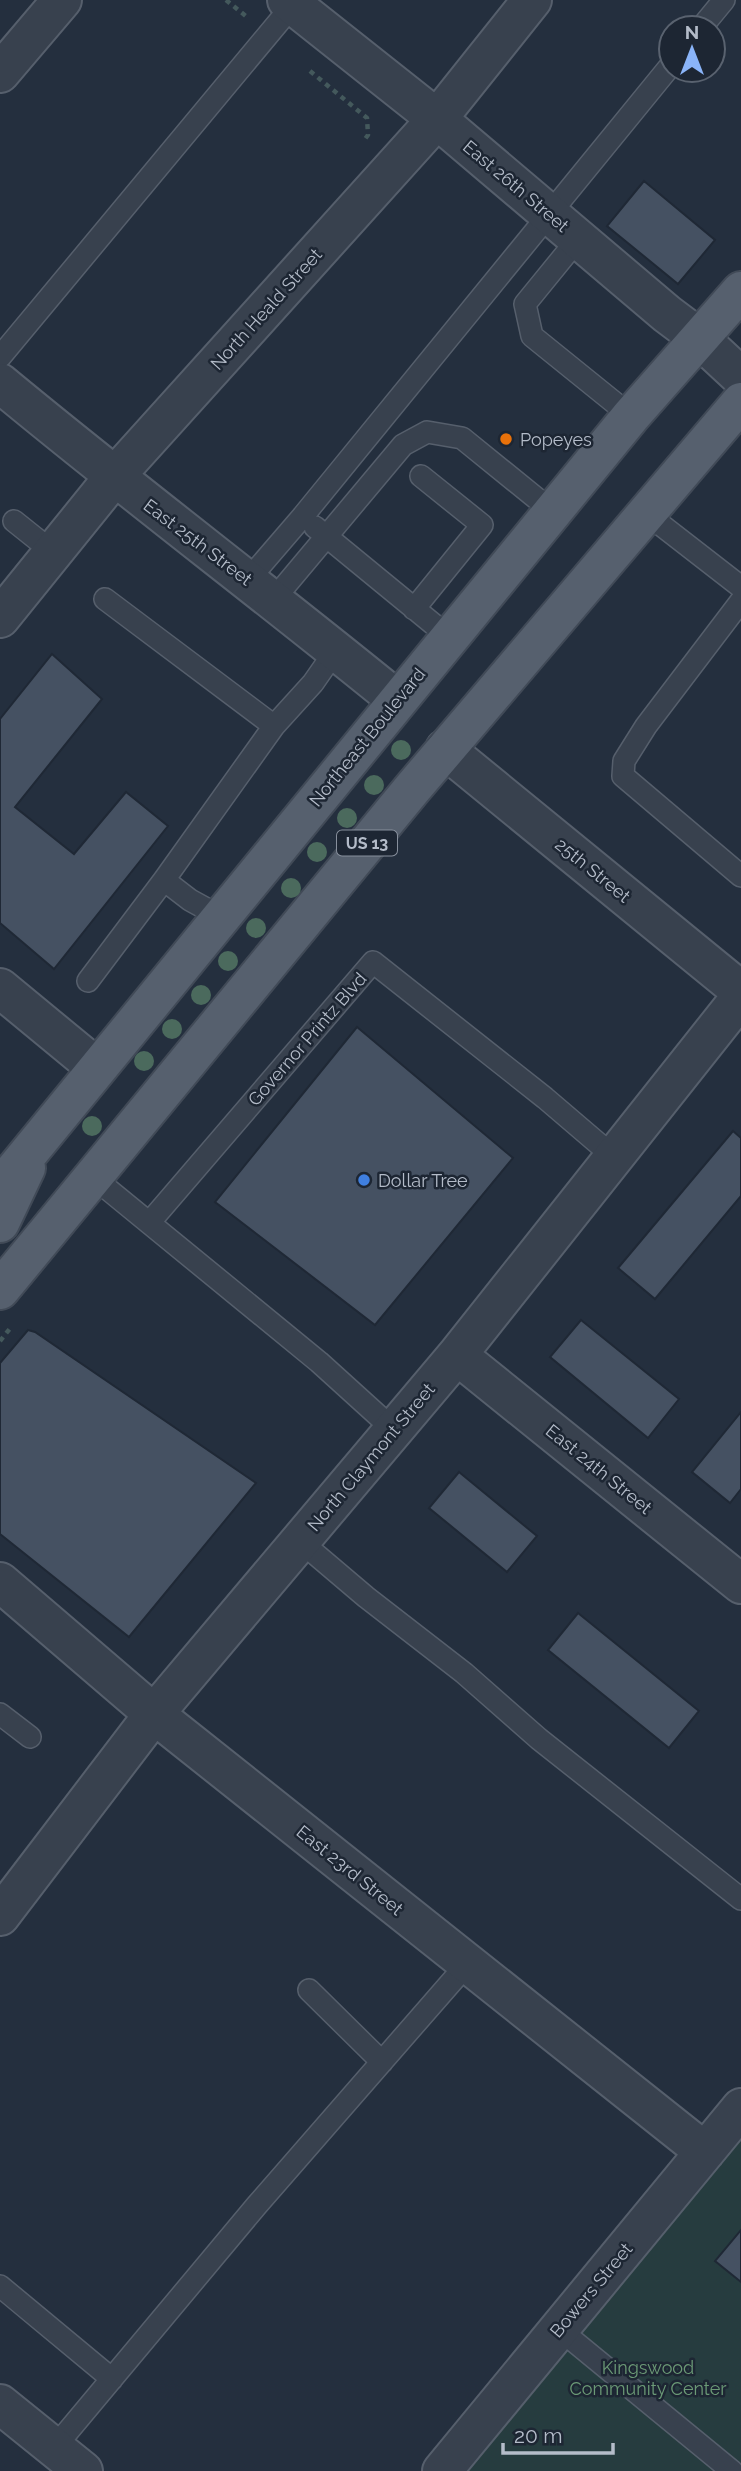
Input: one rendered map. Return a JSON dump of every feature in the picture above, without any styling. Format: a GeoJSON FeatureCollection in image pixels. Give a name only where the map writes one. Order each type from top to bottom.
{"type":"FeatureCollection","features":[{"type":"Feature","properties":{"kind":"main road","name":"Northeast Boulevard"},"geometry":{"type":"LineString","coordinates":[[0,1188],[631,416],[741,291]]}},
{"type":"Feature","properties":{"kind":"main road","name":"US 13"},"geometry":{"type":"LineString","coordinates":[[0,1290],[445,749],[741,402]]}},
{"type":"Feature","properties":{"kind":"main road"},"geometry":{"type":"LineString","coordinates":[[0,1223],[42,1135]]}},
{"type":"Feature","properties":{"kind":"street"},"geometry":{"type":"LineString","coordinates":[[0,73],[62,0]]}},
{"type":"Feature","properties":{"kind":"street","name":"North Heald Street"},"geometry":{"type":"LineString","coordinates":[[0,618],[114,477],[437,119],[531,0]]}},
{"type":"Feature","properties":{"kind":"street","name":"East 26th Street"},"geometry":{"type":"LineString","coordinates":[[293,2],[699,338],[741,377]]}},
{"type":"Feature","properties":{"kind":"street","name":"East 25th Street"},"geometry":{"type":"LineString","coordinates":[[0,383],[114,477],[261,589],[397,700]]}},
{"type":"Feature","properties":{"kind":"street","name":"25th Street"},"geometry":{"type":"LineString","coordinates":[[445,749],[741,991]]}},
{"type":"Feature","properties":{"kind":"street"},"geometry":{"type":"LineString","coordinates":[[0,988],[97,1068]]}},
{"type":"Feature","properties":{"kind":"street","name":"North Claymont Street"},"geometry":{"type":"LineString","coordinates":[[0,1916],[154,1714],[457,1355],[741,997]]}},
{"type":"Feature","properties":{"kind":"street","name":"East 24th Street"},"geometry":{"type":"LineString","coordinates":[[457,1355],[741,1584]]}},
{"type":"Feature","properties":{"kind":"street","name":"East 23rd Street"},"geometry":{"type":"LineString","coordinates":[[0,1582],[154,1714],[705,2152]]}},
{"type":"Feature","properties":{"kind":"street","name":"Bowers Street"},"geometry":{"type":"LineString","coordinates":[[442,2471],[741,2108]]}},
{"type":"Feature","properties":{"kind":"street"},"geometry":{"type":"LineString","coordinates":[[0,2404],[69,2460]]}},
{"type":"Feature","properties":{"kind":"lane"},"geometry":{"type":"LineString","coordinates":[[712,14],[724,0]]}},
{"type":"Feature","properties":{"kind":"lane"},"geometry":{"type":"LineString","coordinates":[[0,357],[293,2]]}},
{"type":"Feature","properties":{"kind":"lane"},"geometry":{"type":"LineString","coordinates":[[631,416],[532,336],[525,304],[564,227],[658,84]]}},
{"type":"Feature","properties":{"kind":"lane"},"geometry":{"type":"LineString","coordinates":[[261,589],[303,516],[564,227]]}},
{"type":"Feature","properties":{"kind":"lane"},"geometry":{"type":"LineString","coordinates":[[261,589],[326,535],[402,445],[427,432],[462,438],[552,512]]}},
{"type":"Feature","properties":{"kind":"lane"},"geometry":{"type":"LineString","coordinates":[[414,609],[482,525],[421,476]]}},
{"type":"Feature","properties":{"kind":"lane"},"geometry":{"type":"LineString","coordinates":[[648,514],[741,587]]}},
{"type":"Feature","properties":{"kind":"lane"},"geometry":{"type":"LineString","coordinates":[[303,516],[449,637]]}},
{"type":"Feature","properties":{"kind":"lane"},"geometry":{"type":"LineString","coordinates":[[14,521],[54,553]]}},
{"type":"Feature","properties":{"kind":"lane"},"geometry":{"type":"LineString","coordinates":[[105,599],[274,726]]}},
{"type":"Feature","properties":{"kind":"lane"},"geometry":{"type":"LineString","coordinates":[[741,601],[646,726],[624,761],[623,776],[741,876]]}},
{"type":"Feature","properties":{"kind":"lane"},"geometry":{"type":"LineString","coordinates":[[88,981],[274,726],[313,683],[336,650]]}},
{"type":"Feature","properties":{"kind":"lane"},"geometry":{"type":"LineString","coordinates":[[164,880],[190,900],[220,917]]}},
{"type":"Feature","properties":{"kind":"lane","name":"Governor Printz Blvd"},"geometry":{"type":"LineString","coordinates":[[149,1223],[373,962],[545,1098],[614,1157]]}},
{"type":"Feature","properties":{"kind":"lane"},"geometry":{"type":"LineString","coordinates":[[93,1177],[319,1362],[394,1430]]}},
{"type":"Feature","properties":{"kind":"lane"},"geometry":{"type":"LineString","coordinates":[[300,1541],[366,1597],[464,1673],[539,1739],[741,1899]]}},
{"type":"Feature","properties":{"kind":"lane"},"geometry":{"type":"LineString","coordinates":[[0,1714],[30,1737]]}},
{"type":"Feature","properties":{"kind":"lane"},"geometry":{"type":"LineString","coordinates":[[69,2460],[112,2379],[248,2215],[468,1964]]}},
{"type":"Feature","properties":{"kind":"lane"},"geometry":{"type":"LineString","coordinates":[[309,1990],[382,2063]]}},
{"type":"Feature","properties":{"kind":"lane"},"geometry":{"type":"LineString","coordinates":[[0,2287],[112,2379]]}},
{"type":"Feature","properties":{"kind":"lane"},"geometry":{"type":"LineString","coordinates":[[559,2329],[732,2471]]}},
{"type":"Feature","properties":{"kind":"path"},"geometry":{"type":"LineString","coordinates":[[226,0],[367,118],[368,135],[359,146]]}},
{"type":"Feature","properties":{"kind":"green space","name":"Kingswood Community Center"},"geometry":{"type":"Polygon","coordinates":[[[741,2115],[741,2471],[452,2471],[741,2115]]]}},
{"type":"Feature","properties":{"kind":"building"},"geometry":{"type":"Polygon","coordinates":[[[644,181],[715,240],[678,284],[607,226],[644,181]]]}},
{"type":"Feature","properties":{"kind":"building"},"geometry":{"type":"Polygon","coordinates":[[[52,654],[102,699],[15,807],[74,854],[126,792],[168,826],[54,969],[0,923],[0,719],[52,654]]]}},
{"type":"Feature","properties":{"kind":"building","name":"Dollar Tree"},"geometry":{"type":"Polygon","coordinates":[[[357,1027],[513,1158],[375,1325],[215,1202],[357,1027]]]}},
{"type":"Feature","properties":{"kind":"building"},"geometry":{"type":"Polygon","coordinates":[[[733,1131],[741,1138],[741,1196],[655,1299],[618,1268],[733,1131]]]}},
{"type":"Feature","properties":{"kind":"building"},"geometry":{"type":"Polygon","coordinates":[[[581,1320],[679,1399],[648,1438],[550,1357],[581,1320]]]}},
{"type":"Feature","properties":{"kind":"building"},"geometry":{"type":"Polygon","coordinates":[[[28,1330],[35,1332],[256,1483],[129,1637],[0,1534],[0,1363],[28,1330]]]}},
{"type":"Feature","properties":{"kind":"building"},"geometry":{"type":"Polygon","coordinates":[[[741,1412],[741,1489],[730,1503],[692,1472],[741,1412]]]}},
{"type":"Feature","properties":{"kind":"building"},"geometry":{"type":"Polygon","coordinates":[[[459,1472],[537,1536],[507,1572],[429,1508],[459,1472]]]}},
{"type":"Feature","properties":{"kind":"building"},"geometry":{"type":"Polygon","coordinates":[[[578,1613],[699,1711],[669,1748],[548,1650],[578,1613]]]}},
{"type":"Feature","properties":{"kind":"building"},"geometry":{"type":"Polygon","coordinates":[[[741,2230],[741,2282],[715,2261],[741,2230]]]}},
{"type":"Feature","properties":{"kind":"place","name":"Popeyes"},"geometry":{"type":"Point","coordinates":[506,439]}},
{"type":"Feature","properties":{"kind":"place","name":"Dollar Tree"},"geometry":{"type":"Point","coordinates":[364,1180]}}]}
